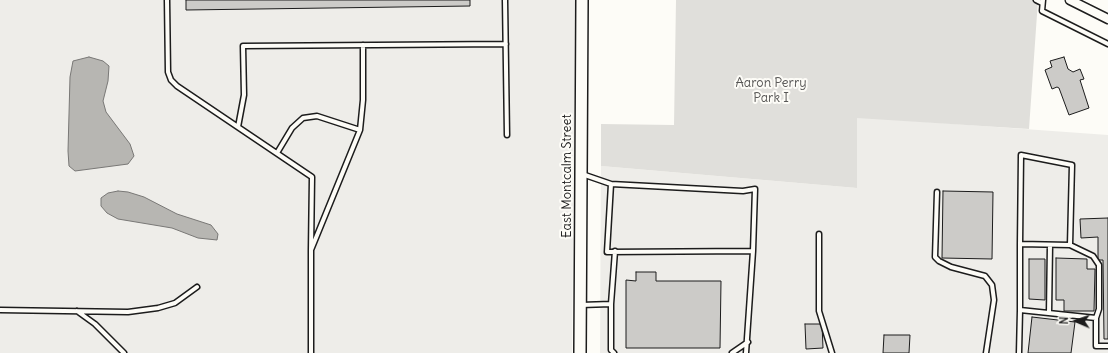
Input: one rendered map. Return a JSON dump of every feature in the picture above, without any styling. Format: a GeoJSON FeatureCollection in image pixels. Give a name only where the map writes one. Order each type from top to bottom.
{"type":"FeatureCollection","features":[{"type":"Feature","properties":{"kind":"main road","name":"East Montcalm Street"},"geometry":{"type":"LineString","coordinates":[[580,353],[582,0]]}},
{"type":"Feature","properties":{"kind":"street"},"geometry":{"type":"LineString","coordinates":[[1070,0],[1108,19]]}},
{"type":"Feature","properties":{"kind":"lane"},"geometry":{"type":"LineString","coordinates":[[167,0],[167,66],[171,80],[176,86],[312,177],[311,353]]}},
{"type":"Feature","properties":{"kind":"lane"},"geometry":{"type":"LineString","coordinates":[[505,0],[507,135]]}},
{"type":"Feature","properties":{"kind":"lane"},"geometry":{"type":"LineString","coordinates":[[1036,0],[1043,2],[1042,11],[1108,44]]}},
{"type":"Feature","properties":{"kind":"lane"},"geometry":{"type":"LineString","coordinates":[[238,127],[244,95],[244,46],[506,44]]}},
{"type":"Feature","properties":{"kind":"lane"},"geometry":{"type":"LineString","coordinates":[[311,250],[360,130],[364,100],[363,45]]}},
{"type":"Feature","properties":{"kind":"lane"},"geometry":{"type":"LineString","coordinates":[[277,153],[292,128],[303,118],[317,116],[360,130]]}},
{"type":"Feature","properties":{"kind":"lane"},"geometry":{"type":"LineString","coordinates":[[1020,353],[1020,154],[1072,165],[1070,245]]}},
{"type":"Feature","properties":{"kind":"lane"},"geometry":{"type":"LineString","coordinates":[[581,174],[611,184],[743,191],[755,190],[748,342],[746,353]]}},
{"type":"Feature","properties":{"kind":"lane"},"geometry":{"type":"LineString","coordinates":[[611,184],[607,252],[753,251]]}},
{"type":"Feature","properties":{"kind":"lane"},"geometry":{"type":"LineString","coordinates":[[936,192],[935,257],[939,262],[985,276],[992,285],[994,300],[986,353]]}},
{"type":"Feature","properties":{"kind":"lane"},"geometry":{"type":"LineString","coordinates":[[819,234],[819,311],[832,353]]}},
{"type":"Feature","properties":{"kind":"lane"},"geometry":{"type":"LineString","coordinates":[[1020,244],[1070,245],[1093,256],[1099,265],[1099,309],[1096,318],[1096,346],[1108,346]]}},
{"type":"Feature","properties":{"kind":"lane"},"geometry":{"type":"LineString","coordinates":[[1049,313],[1050,245]]}},
{"type":"Feature","properties":{"kind":"lane"},"geometry":{"type":"LineString","coordinates":[[614,353],[611,350],[611,304],[615,251]]}},
{"type":"Feature","properties":{"kind":"lane"},"geometry":{"type":"LineString","coordinates":[[0,310],[128,312],[158,308],[175,303],[198,286]]}},
{"type":"Feature","properties":{"kind":"lane"},"geometry":{"type":"LineString","coordinates":[[580,305],[611,304]]}},
{"type":"Feature","properties":{"kind":"lane"},"geometry":{"type":"LineString","coordinates":[[1020,310],[1096,318]]}},
{"type":"Feature","properties":{"kind":"lane"},"geometry":{"type":"LineString","coordinates":[[77,311],[95,324],[124,353]]}},
{"type":"Feature","properties":{"kind":"lane"},"geometry":{"type":"LineString","coordinates":[[732,353],[748,342]]}},
{"type":"Feature","properties":{"kind":"shaded area"},"geometry":{"type":"Polygon","coordinates":[[[0,0],[575,0],[572,353],[0,353],[0,0]]]}},
{"type":"Feature","properties":{"kind":"shaded area"},"geometry":{"type":"Polygon","coordinates":[[[89,57],[103,61],[109,66],[108,81],[103,101],[106,112],[130,144],[134,156],[128,164],[75,171],[69,166],[68,151],[70,77],[73,61],[89,57]]]}},
{"type":"Feature","properties":{"kind":"shaded area"},"geometry":{"type":"Polygon","coordinates":[[[857,117],[1108,135],[1108,353],[600,353],[601,166],[857,188],[857,117]]]}},
{"type":"Feature","properties":{"kind":"shaded area"},"geometry":{"type":"Polygon","coordinates":[[[118,191],[128,192],[144,197],[177,214],[211,225],[218,234],[217,240],[198,238],[172,228],[118,219],[107,213],[101,206],[101,198],[108,193],[118,191]]]}},
{"type":"Feature","properties":{"kind":"green space","name":"Aaron Perry Park I"},"geometry":{"type":"Polygon","coordinates":[[[676,0],[1038,0],[1029,129],[857,118],[857,188],[601,166],[601,124],[674,125],[676,0]]]}},
{"type":"Feature","properties":{"kind":"building"},"geometry":{"type":"Polygon","coordinates":[[[186,0],[470,0],[470,6],[186,10],[186,0]]]}},
{"type":"Feature","properties":{"kind":"building"},"geometry":{"type":"Polygon","coordinates":[[[1064,57],[1068,69],[1073,72],[1080,69],[1084,79],[1080,80],[1089,108],[1069,115],[1059,88],[1057,87],[1052,89],[1045,70],[1052,67],[1050,61],[1064,57]]]}},
{"type":"Feature","properties":{"kind":"building"},"geometry":{"type":"Polygon","coordinates":[[[943,191],[993,192],[992,259],[942,258],[943,191]]]}},
{"type":"Feature","properties":{"kind":"building"},"geometry":{"type":"Polygon","coordinates":[[[1108,218],[1108,339],[1104,339],[1103,260],[1098,260],[1098,237],[1081,238],[1080,219],[1108,218]]]}},
{"type":"Feature","properties":{"kind":"building"},"geometry":{"type":"Polygon","coordinates":[[[1056,258],[1087,259],[1087,269],[1095,269],[1094,311],[1064,311],[1064,300],[1056,300],[1056,258]]]}},
{"type":"Feature","properties":{"kind":"building"},"geometry":{"type":"Polygon","coordinates":[[[1029,259],[1045,259],[1045,300],[1029,299],[1029,259]]]}},
{"type":"Feature","properties":{"kind":"building"},"geometry":{"type":"Polygon","coordinates":[[[636,272],[656,272],[656,281],[721,281],[720,348],[626,348],[626,280],[636,281],[636,272]]]}},
{"type":"Feature","properties":{"kind":"building"},"geometry":{"type":"Polygon","coordinates":[[[1032,317],[1075,322],[1071,353],[1028,353],[1032,317]]]}},
{"type":"Feature","properties":{"kind":"building"},"geometry":{"type":"Polygon","coordinates":[[[805,324],[822,324],[823,348],[806,349],[805,324]]]}},
{"type":"Feature","properties":{"kind":"building"},"geometry":{"type":"Polygon","coordinates":[[[884,335],[910,335],[909,353],[883,353],[884,335]]]}}]}
